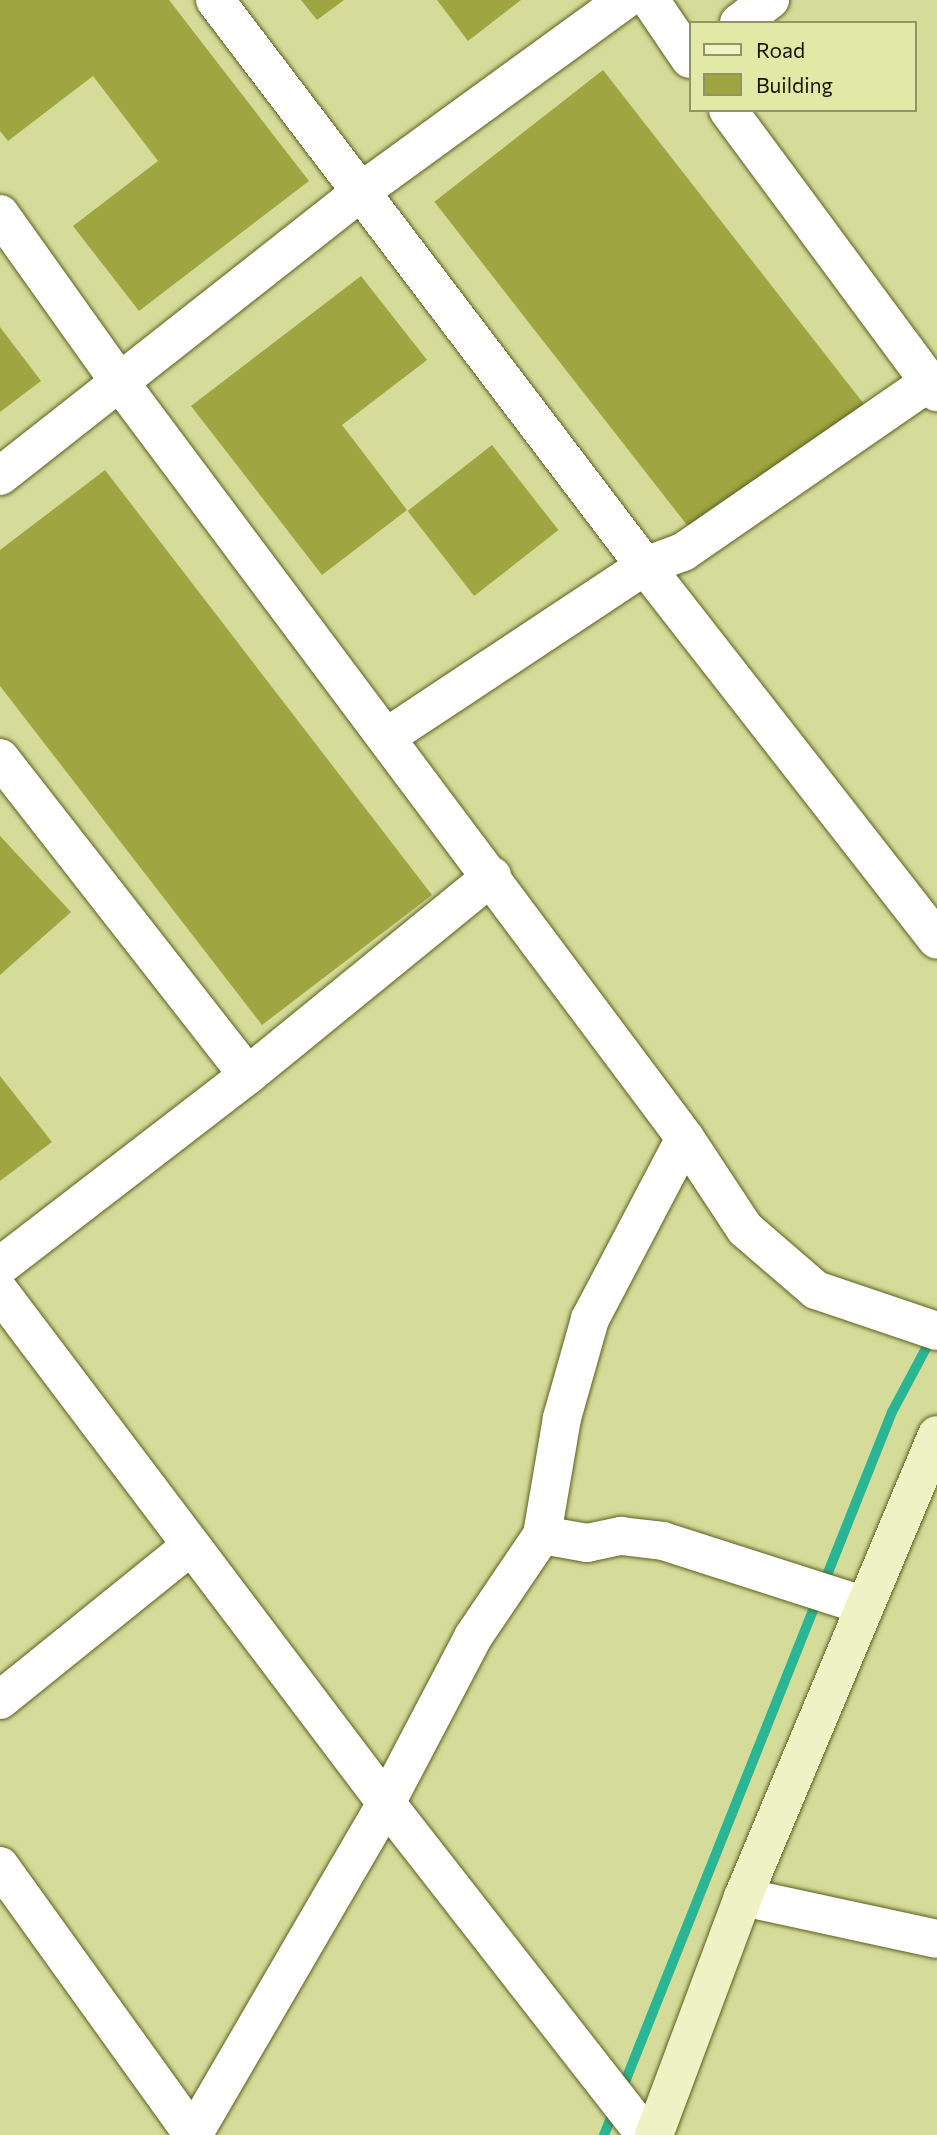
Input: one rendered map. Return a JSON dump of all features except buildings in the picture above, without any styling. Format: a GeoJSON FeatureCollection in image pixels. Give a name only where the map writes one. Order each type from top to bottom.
{"type":"FeatureCollection","features":[{"type":"Feature","properties":{"kind":"street"},"geometry":{"type":"LineString","coordinates":[[215,0],[645,566],[937,940]]}},
{"type":"Feature","properties":{"kind":"street"},"geometry":{"type":"LineString","coordinates":[[0,476],[121,384],[359,193],[625,0]]}},
{"type":"Feature","properties":{"kind":"street"},"geometry":{"type":"LineString","coordinates":[[650,0],[688,56]]}},
{"type":"Feature","properties":{"kind":"street"},"geometry":{"type":"LineString","coordinates":[[742,21],[770,0]]}},
{"type":"Feature","properties":{"kind":"street"},"geometry":{"type":"LineString","coordinates":[[388,736],[645,566],[683,552],[933,387],[729,112]]}},
{"type":"Feature","properties":{"kind":"street"},"geometry":{"type":"LineString","coordinates":[[0,214],[121,384],[388,736],[685,1138],[745,1229],[783,1265],[816,1290],[937,1331]]}},
{"type":"Feature","properties":{"kind":"street"},"geometry":{"type":"LineString","coordinates":[[0,758],[248,1075]]}},
{"type":"Feature","properties":{"kind":"street"},"geometry":{"type":"LineString","coordinates":[[0,1266],[248,1075],[492,876]]}},
{"type":"Feature","properties":{"kind":"street"},"geometry":{"type":"LineString","coordinates":[[0,1866],[193,2135],[386,1803],[473,1637],[542,1535],[562,1418],[590,1319],[685,1138]]}},
{"type":"Feature","properties":{"kind":"street"},"geometry":{"type":"LineString","coordinates":[[0,1292],[386,1803],[645,2135]]}},
{"type":"Feature","properties":{"kind":"street"},"geometry":{"type":"LineString","coordinates":[[654,2135],[743,1897],[937,1435]]}},
{"type":"Feature","properties":{"kind":"street"},"geometry":{"type":"LineString","coordinates":[[542,1535],[587,1543],[621,1536],[663,1541],[865,1605]]}},
{"type":"Feature","properties":{"kind":"street"},"geometry":{"type":"LineString","coordinates":[[0,1699],[191,1546]]}},
{"type":"Feature","properties":{"kind":"street"},"geometry":{"type":"LineString","coordinates":[[743,1897],[937,1939]]}},
{"type":"Feature","properties":{"kind":"waterway"},"geometry":{"type":"LineString","coordinates":[[621,2092],[892,1412],[932,1337]]}},
{"type":"Feature","properties":{"kind":"waterway"},"geometry":{"type":"LineString","coordinates":[[604,2135],[614,2110]]}}]}
